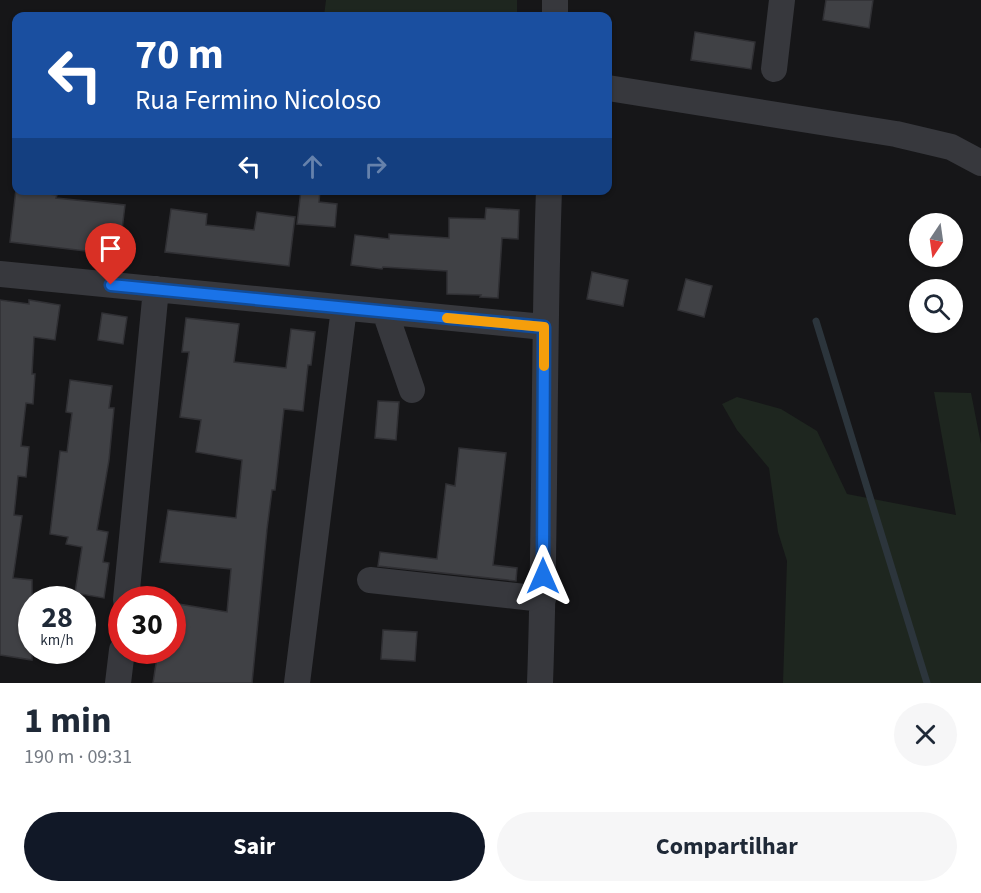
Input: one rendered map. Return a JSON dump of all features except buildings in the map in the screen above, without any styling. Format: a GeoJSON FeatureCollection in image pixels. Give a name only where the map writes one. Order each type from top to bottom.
{"type":"FeatureCollection","features":[{"type":"Feature","properties":{"kind":"street"},"geometry":{"type":"LineString","coordinates":[[774,69],[782,0]]}},
{"type":"Feature","properties":{"kind":"street"},"geometry":{"type":"LineString","coordinates":[[612,89],[896,134],[951,147],[981,163]]}},
{"type":"Feature","properties":{"kind":"street"},"geometry":{"type":"LineString","coordinates":[[540,683],[543,599],[544,327],[549,195]]}},
{"type":"Feature","properties":{"kind":"street"},"geometry":{"type":"LineString","coordinates":[[0,274],[544,327]]}},
{"type":"Feature","properties":{"kind":"street"},"geometry":{"type":"LineString","coordinates":[[127,586],[156,289]]}},
{"type":"Feature","properties":{"kind":"street"},"geometry":{"type":"LineString","coordinates":[[297,683],[344,308]]}},
{"type":"Feature","properties":{"kind":"street"},"geometry":{"type":"LineString","coordinates":[[386,312],[412,390]]}},
{"type":"Feature","properties":{"kind":"street"},"geometry":{"type":"LineString","coordinates":[[370,580],[543,599]]}},
{"type":"Feature","properties":{"kind":"street"},"geometry":{"type":"LineString","coordinates":[[118,683],[120,664]]}},
{"type":"Feature","properties":{"kind":"shaded area"},"geometry":{"type":"Polygon","coordinates":[[[326,0],[517,0],[517,12],[324,12],[326,0]]]}},
{"type":"Feature","properties":{"kind":"shaded area"},"geometry":{"type":"Polygon","coordinates":[[[934,392],[971,393],[981,444],[981,683],[783,683],[787,561],[778,532],[769,468],[737,430],[722,404],[737,397],[781,409],[817,431],[847,494],[956,515],[934,392]]]}},
{"type":"Feature","properties":{"kind":"waterway"},"geometry":{"type":"LineString","coordinates":[[816,321],[927,683]]}},
{"type":"Feature","properties":{"kind":"slow traffic"},"geometry":{"type":"LineString","coordinates":[[447,318],[544,327],[544,366]]}},
{"type":"Feature","properties":{"kind":"route"},"geometry":{"type":"LineString","coordinates":[[111,285],[544,327],[543,576]]}}]}
